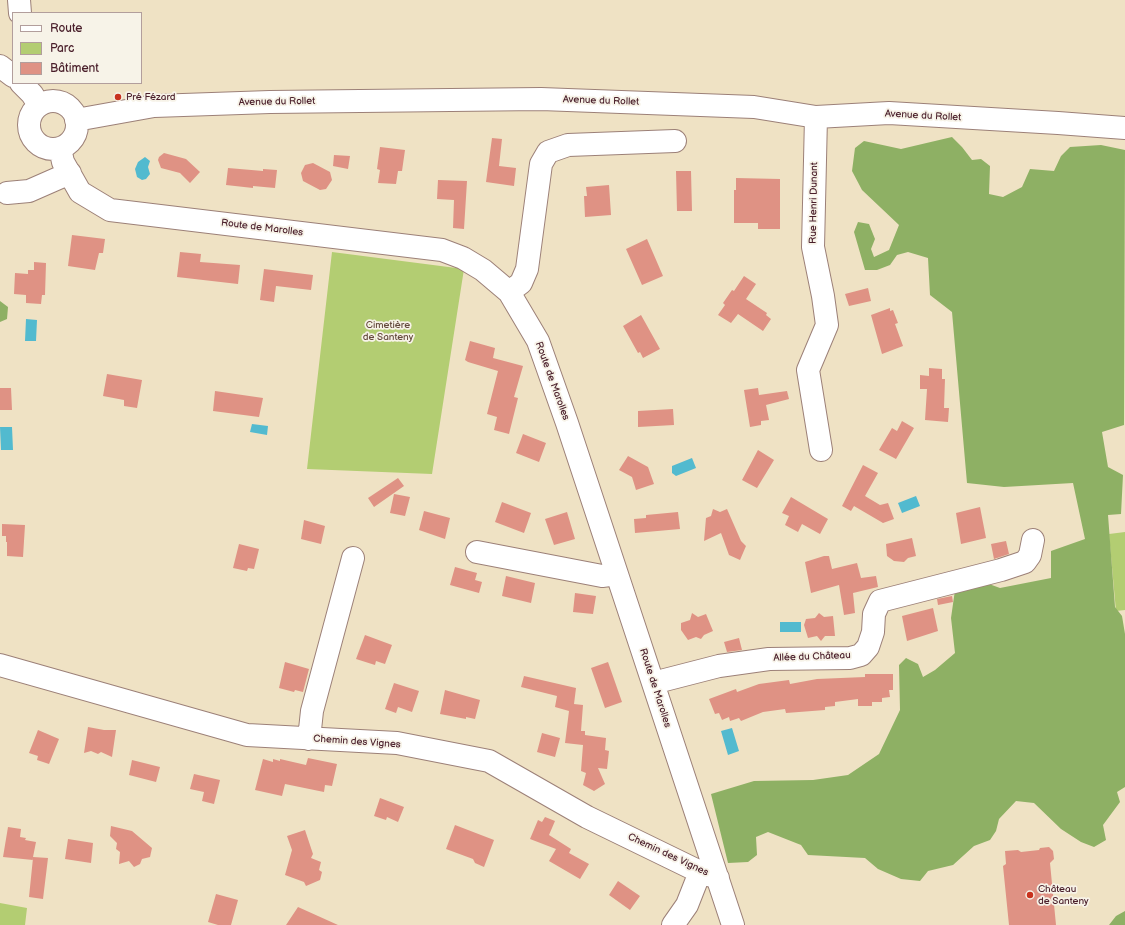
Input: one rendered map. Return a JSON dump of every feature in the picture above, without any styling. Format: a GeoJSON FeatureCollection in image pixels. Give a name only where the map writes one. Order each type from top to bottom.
{"type":"FeatureCollection","features":[{"type":"Feature","properties":{"kind":"street"},"geometry":{"type":"LineString","coordinates":[[19,0],[20,12]]}},
{"type":"Feature","properties":{"kind":"street"},"geometry":{"type":"LineString","coordinates":[[0,66],[12,75]]}},
{"type":"Feature","properties":{"kind":"street"},"geometry":{"type":"LineString","coordinates":[[22,84],[32,94],[39,105]]}},
{"type":"Feature","properties":{"kind":"street","name":"Avenue du Rollet"},"geometry":{"type":"LineString","coordinates":[[76,120],[154,106],[270,102],[541,99],[754,107],[816,117],[889,113],[1125,128]]}},
{"type":"Feature","properties":{"kind":"street"},"geometry":{"type":"LineString","coordinates":[[56,101],[64,104],[72,111],[76,120],[74,136],[69,142],[60,148],[46,148],[38,144],[32,138],[29,128],[29,119],[34,111],[39,105],[46,102],[56,101]]}},
{"type":"Feature","properties":{"kind":"street","name":"Rue Henri Dunant"},"geometry":{"type":"LineString","coordinates":[[816,117],[813,247],[827,325],[808,370],[822,450]]}},
{"type":"Feature","properties":{"kind":"street"},"geometry":{"type":"LineString","coordinates":[[509,292],[521,282],[527,269],[541,164],[548,152],[568,145],[675,141]]}},
{"type":"Feature","properties":{"kind":"street","name":"Route de Marolles"},"geometry":{"type":"LineString","coordinates":[[60,148],[63,162],[80,192],[110,210],[442,250],[470,262],[509,292],[538,341],[653,683],[709,875],[733,925]]}},
{"type":"Feature","properties":{"kind":"street"},"geometry":{"type":"LineString","coordinates":[[7,193],[29,191],[70,173]]}},
{"type":"Feature","properties":{"kind":"street","name":"Allée du Château"},"geometry":{"type":"LineString","coordinates":[[653,683],[719,666],[769,659],[850,658],[861,654],[868,647],[870,642],[873,632],[874,614],[880,601],[1001,570],[1025,562],[1030,555],[1033,540]]}},
{"type":"Feature","properties":{"kind":"street"},"geometry":{"type":"LineString","coordinates":[[477,552],[602,576],[617,574]]}},
{"type":"Feature","properties":{"kind":"street"},"geometry":{"type":"LineString","coordinates":[[309,739],[312,711],[353,558]]}},
{"type":"Feature","properties":{"kind":"street","name":"Chemin des Vignes"},"geometry":{"type":"LineString","coordinates":[[0,665],[247,735],[397,743],[488,761],[587,817],[709,875]]}},
{"type":"Feature","properties":{"kind":"street"},"geometry":{"type":"LineString","coordinates":[[673,925],[709,875]]}},
{"type":"Feature","properties":{"kind":"green space"},"geometry":{"type":"Polygon","coordinates":[[[952,137],[972,160],[981,159],[990,166],[989,194],[1003,197],[1022,187],[1030,169],[1054,171],[1061,156],[1070,147],[1101,145],[1125,150],[1124,425],[1102,432],[1108,467],[1123,475],[1121,514],[1108,515],[1115,607],[1122,616],[1125,634],[1125,787],[1117,792],[1120,802],[1103,825],[1106,840],[1094,847],[1081,842],[1061,829],[1034,803],[1016,801],[999,819],[996,831],[990,840],[974,846],[953,865],[928,871],[920,881],[901,879],[878,869],[865,858],[808,855],[801,845],[768,832],[756,837],[757,855],[748,862],[728,863],[711,794],[754,781],[813,780],[848,775],[879,754],[900,710],[899,665],[906,658],[918,664],[923,677],[935,670],[955,653],[951,618],[955,590],[989,584],[1000,588],[1051,578],[1051,551],[1085,539],[1073,483],[1004,487],[967,483],[952,312],[930,295],[928,258],[908,252],[897,255],[890,265],[877,270],[865,270],[854,232],[858,222],[869,224],[875,239],[871,249],[874,257],[889,250],[899,225],[862,190],[852,171],[855,148],[864,141],[901,149],[952,137]]]}},
{"type":"Feature","properties":{"kind":"green space","name":"Cimetière de Santeny"},"geometry":{"type":"Polygon","coordinates":[[[332,252],[464,269],[432,474],[307,469],[332,252]]]}},
{"type":"Feature","properties":{"kind":"green space"},"geometry":{"type":"Polygon","coordinates":[[[0,301],[8,307],[7,319],[0,322],[0,301]]]}},
{"type":"Feature","properties":{"kind":"green space"},"geometry":{"type":"Polygon","coordinates":[[[1125,532],[1125,610],[1116,611],[1109,534],[1125,532]]]}},
{"type":"Feature","properties":{"kind":"green space"},"geometry":{"type":"Polygon","coordinates":[[[0,903],[27,908],[25,925],[0,925],[0,903]]]}},
{"type":"Feature","properties":{"kind":"green space"},"geometry":{"type":"Polygon","coordinates":[[[1125,911],[1125,925],[1109,925],[1116,916],[1125,911]]]}},
{"type":"Feature","properties":{"kind":"water"},"geometry":{"type":"Polygon","coordinates":[[[145,157],[150,161],[148,167],[150,174],[146,179],[142,180],[137,177],[135,169],[138,162],[145,157]]]}},
{"type":"Feature","properties":{"kind":"water"},"geometry":{"type":"Polygon","coordinates":[[[26,319],[37,320],[36,341],[25,341],[26,319]]]}},
{"type":"Feature","properties":{"kind":"water"},"geometry":{"type":"Polygon","coordinates":[[[252,424],[268,426],[267,435],[250,432],[252,424]]]}},
{"type":"Feature","properties":{"kind":"water"},"geometry":{"type":"Polygon","coordinates":[[[0,427],[12,427],[13,450],[1,450],[0,427]]]}},
{"type":"Feature","properties":{"kind":"water"},"geometry":{"type":"Polygon","coordinates":[[[692,458],[696,468],[676,476],[672,473],[672,466],[692,458]]]}},
{"type":"Feature","properties":{"kind":"water"},"geometry":{"type":"Polygon","coordinates":[[[916,496],[920,506],[902,513],[898,503],[916,496]]]}},
{"type":"Feature","properties":{"kind":"water"},"geometry":{"type":"Polygon","coordinates":[[[780,622],[801,622],[801,632],[780,632],[780,622]]]}},
{"type":"Feature","properties":{"kind":"water"},"geometry":{"type":"Polygon","coordinates":[[[732,728],[739,751],[728,755],[721,731],[732,728]]]}},
{"type":"Feature","properties":{"kind":"building"},"geometry":{"type":"Polygon","coordinates":[[[492,138],[502,139],[499,166],[516,168],[514,186],[486,182],[492,138]]]}},
{"type":"Feature","properties":{"kind":"building"},"geometry":{"type":"Polygon","coordinates":[[[380,147],[405,150],[402,171],[398,171],[396,184],[378,183],[380,170],[377,169],[380,147]]]}},
{"type":"Feature","properties":{"kind":"building"},"geometry":{"type":"Polygon","coordinates":[[[164,153],[186,159],[200,172],[190,183],[180,173],[161,168],[158,160],[164,153]]]}},
{"type":"Feature","properties":{"kind":"building"},"geometry":{"type":"Polygon","coordinates":[[[334,155],[350,156],[348,169],[333,166],[334,155]]]}},
{"type":"Feature","properties":{"kind":"building"},"geometry":{"type":"Polygon","coordinates":[[[313,163],[330,172],[332,180],[326,189],[320,190],[303,181],[301,173],[305,165],[313,163]]]}},
{"type":"Feature","properties":{"kind":"building"},"geometry":{"type":"Polygon","coordinates":[[[228,168],[263,171],[263,169],[277,170],[275,188],[253,186],[253,188],[226,185],[228,168]]]}},
{"type":"Feature","properties":{"kind":"building"},"geometry":{"type":"Polygon","coordinates":[[[676,171],[691,171],[692,211],[677,211],[676,171]]]}},
{"type":"Feature","properties":{"kind":"building"},"geometry":{"type":"Polygon","coordinates":[[[736,178],[780,179],[780,229],[758,229],[758,223],[734,223],[734,190],[736,190],[736,178]]]}},
{"type":"Feature","properties":{"kind":"building"},"geometry":{"type":"Polygon","coordinates":[[[438,180],[467,181],[464,229],[453,228],[454,200],[437,199],[438,180]]]}},
{"type":"Feature","properties":{"kind":"building"},"geometry":{"type":"Polygon","coordinates":[[[609,185],[611,215],[585,217],[584,196],[587,196],[586,187],[609,185]]]}},
{"type":"Feature","properties":{"kind":"building"},"geometry":{"type":"Polygon","coordinates":[[[72,235],[105,239],[103,253],[99,253],[95,270],[68,266],[72,235]]]}},
{"type":"Feature","properties":{"kind":"building"},"geometry":{"type":"Polygon","coordinates":[[[647,239],[663,276],[642,285],[626,249],[647,239]]]}},
{"type":"Feature","properties":{"kind":"building"},"geometry":{"type":"Polygon","coordinates":[[[180,252],[201,254],[200,262],[240,265],[238,284],[177,277],[180,252]]]}},
{"type":"Feature","properties":{"kind":"building"},"geometry":{"type":"Polygon","coordinates":[[[34,262],[46,263],[45,295],[42,295],[41,304],[26,303],[26,295],[14,294],[15,273],[28,274],[28,270],[34,270],[34,262]]]}},
{"type":"Feature","properties":{"kind":"building"},"geometry":{"type":"Polygon","coordinates":[[[264,269],[313,275],[311,290],[276,286],[274,302],[260,300],[264,269]]]}},
{"type":"Feature","properties":{"kind":"building"},"geometry":{"type":"Polygon","coordinates":[[[744,276],[756,284],[746,299],[767,313],[766,315],[771,319],[763,331],[738,314],[731,323],[718,315],[725,305],[723,303],[732,290],[734,291],[744,276]]]}},
{"type":"Feature","properties":{"kind":"building"},"geometry":{"type":"Polygon","coordinates":[[[868,288],[871,301],[849,306],[845,294],[868,288]]]}},
{"type":"Feature","properties":{"kind":"building"},"geometry":{"type":"Polygon","coordinates":[[[890,308],[890,311],[893,310],[898,323],[895,324],[903,346],[882,354],[871,315],[890,308]]]}},
{"type":"Feature","properties":{"kind":"building"},"geometry":{"type":"Polygon","coordinates":[[[641,315],[660,349],[643,358],[640,352],[638,353],[623,326],[641,315]]]}},
{"type":"Feature","properties":{"kind":"building"},"geometry":{"type":"Polygon","coordinates":[[[470,341],[495,348],[493,358],[523,366],[514,397],[518,398],[509,434],[494,430],[497,417],[487,414],[498,371],[465,360],[470,341]]]}},
{"type":"Feature","properties":{"kind":"building"},"geometry":{"type":"Polygon","coordinates":[[[929,368],[942,369],[942,379],[945,379],[944,408],[949,408],[948,422],[925,420],[927,389],[920,389],[920,375],[929,376],[929,368]]]}},
{"type":"Feature","properties":{"kind":"building"},"geometry":{"type":"Polygon","coordinates":[[[107,374],[142,380],[137,408],[124,406],[124,400],[103,396],[107,374]]]}},
{"type":"Feature","properties":{"kind":"building"},"geometry":{"type":"Polygon","coordinates":[[[0,388],[11,388],[12,410],[0,410],[0,388]]]}},
{"type":"Feature","properties":{"kind":"building"},"geometry":{"type":"Polygon","coordinates":[[[758,388],[759,395],[787,391],[789,399],[766,405],[769,420],[761,421],[761,425],[750,427],[744,390],[758,388]]]}},
{"type":"Feature","properties":{"kind":"building"},"geometry":{"type":"Polygon","coordinates":[[[215,391],[263,398],[259,417],[213,411],[215,391]]]}},
{"type":"Feature","properties":{"kind":"building"},"geometry":{"type":"Polygon","coordinates":[[[673,409],[674,425],[638,427],[638,411],[673,409]]]}},
{"type":"Feature","properties":{"kind":"building"},"geometry":{"type":"Polygon","coordinates":[[[902,421],[914,428],[896,459],[879,450],[892,428],[897,431],[902,421]]]}},
{"type":"Feature","properties":{"kind":"building"},"geometry":{"type":"Polygon","coordinates":[[[523,434],[546,443],[539,462],[516,453],[523,434]]]}},
{"type":"Feature","properties":{"kind":"building"},"geometry":{"type":"Polygon","coordinates":[[[758,450],[774,460],[757,488],[742,480],[758,450]]]}},
{"type":"Feature","properties":{"kind":"building"},"geometry":{"type":"Polygon","coordinates":[[[628,456],[648,467],[654,484],[636,490],[632,477],[619,470],[628,456]]]}},
{"type":"Feature","properties":{"kind":"building"},"geometry":{"type":"Polygon","coordinates":[[[863,465],[878,473],[865,496],[880,505],[888,503],[894,519],[883,523],[854,506],[851,511],[842,506],[863,465]]]}},
{"type":"Feature","properties":{"kind":"building"},"geometry":{"type":"Polygon","coordinates":[[[398,478],[404,486],[374,507],[368,498],[398,478]]]}},
{"type":"Feature","properties":{"kind":"building"},"geometry":{"type":"Polygon","coordinates":[[[394,494],[410,497],[405,516],[390,513],[394,494]]]}},
{"type":"Feature","properties":{"kind":"building"},"geometry":{"type":"Polygon","coordinates":[[[791,497],[828,519],[820,534],[802,524],[798,532],[785,525],[789,516],[782,513],[791,497]]]}},
{"type":"Feature","properties":{"kind":"building"},"geometry":{"type":"Polygon","coordinates":[[[502,502],[531,513],[524,533],[495,522],[502,502]]]}},
{"type":"Feature","properties":{"kind":"building"},"geometry":{"type":"Polygon","coordinates":[[[980,507],[986,538],[961,544],[956,513],[980,507]]]}},
{"type":"Feature","properties":{"kind":"building"},"geometry":{"type":"Polygon","coordinates":[[[713,509],[720,512],[727,509],[741,541],[746,546],[740,560],[729,555],[721,533],[704,541],[706,518],[711,516],[713,509]]]}},
{"type":"Feature","properties":{"kind":"building"},"geometry":{"type":"Polygon","coordinates":[[[424,511],[450,518],[445,539],[419,530],[424,511]]]}},
{"type":"Feature","properties":{"kind":"building"},"geometry":{"type":"Polygon","coordinates":[[[567,512],[575,539],[554,545],[545,519],[567,512]]]}},
{"type":"Feature","properties":{"kind":"building"},"geometry":{"type":"Polygon","coordinates":[[[678,512],[680,529],[635,533],[634,519],[646,518],[646,515],[678,512]]]}},
{"type":"Feature","properties":{"kind":"building"},"geometry":{"type":"Polygon","coordinates":[[[304,520],[325,526],[321,544],[301,539],[304,520]]]}},
{"type":"Feature","properties":{"kind":"building"},"geometry":{"type":"Polygon","coordinates":[[[2,524],[25,525],[23,557],[7,556],[7,542],[6,536],[2,536],[2,524]]]}},
{"type":"Feature","properties":{"kind":"building"},"geometry":{"type":"Polygon","coordinates":[[[912,538],[916,556],[908,558],[904,562],[894,561],[887,556],[886,544],[912,538]]]}},
{"type":"Feature","properties":{"kind":"building"},"geometry":{"type":"Polygon","coordinates":[[[1006,541],[1009,554],[994,559],[991,544],[1006,541]]]}},
{"type":"Feature","properties":{"kind":"building"},"geometry":{"type":"Polygon","coordinates":[[[239,544],[259,549],[254,569],[248,568],[247,571],[233,568],[239,544]]]}},
{"type":"Feature","properties":{"kind":"building"},"geometry":{"type":"Polygon","coordinates":[[[824,556],[829,556],[832,569],[857,563],[861,578],[876,576],[878,587],[853,593],[855,613],[844,615],[839,585],[811,593],[805,562],[824,556]]]}},
{"type":"Feature","properties":{"kind":"building"},"geometry":{"type":"Polygon","coordinates":[[[455,567],[477,573],[475,580],[482,582],[479,593],[450,585],[455,567]]]}},
{"type":"Feature","properties":{"kind":"building"},"geometry":{"type":"Polygon","coordinates":[[[506,576],[535,583],[531,603],[502,596],[506,576]]]}},
{"type":"Feature","properties":{"kind":"building"},"geometry":{"type":"Polygon","coordinates":[[[575,593],[596,596],[593,614],[573,612],[575,593]]]}},
{"type":"Feature","properties":{"kind":"building"},"geometry":{"type":"Polygon","coordinates":[[[952,596],[953,602],[938,605],[937,599],[952,596]]]}},
{"type":"Feature","properties":{"kind":"building"},"geometry":{"type":"Polygon","coordinates":[[[933,608],[938,631],[907,641],[902,616],[933,608]]]}},
{"type":"Feature","properties":{"kind":"building"},"geometry":{"type":"Polygon","coordinates":[[[692,613],[698,617],[706,614],[713,631],[704,635],[701,639],[696,637],[688,640],[681,630],[681,623],[690,620],[692,613]]]}},
{"type":"Feature","properties":{"kind":"building"},"geometry":{"type":"Polygon","coordinates":[[[819,613],[824,617],[833,616],[835,636],[825,636],[821,641],[817,636],[808,638],[804,625],[806,619],[815,618],[819,613]]]}},
{"type":"Feature","properties":{"kind":"building"},"geometry":{"type":"Polygon","coordinates":[[[365,635],[392,645],[385,664],[376,661],[375,665],[356,659],[365,635]]]}},
{"type":"Feature","properties":{"kind":"building"},"geometry":{"type":"Polygon","coordinates":[[[739,638],[742,650],[727,652],[724,642],[739,638]]]}},
{"type":"Feature","properties":{"kind":"building"},"geometry":{"type":"Polygon","coordinates":[[[285,662],[309,669],[303,692],[295,690],[294,692],[279,688],[285,662]]]}},
{"type":"Feature","properties":{"kind":"building"},"geometry":{"type":"Polygon","coordinates":[[[608,662],[622,702],[605,708],[591,668],[608,662]]]}},
{"type":"Feature","properties":{"kind":"building"},"geometry":{"type":"Polygon","coordinates":[[[865,674],[893,674],[893,690],[889,690],[890,697],[882,698],[882,702],[872,702],[872,706],[858,706],[858,699],[835,702],[835,706],[825,707],[825,710],[786,713],[785,709],[763,712],[741,721],[739,718],[730,721],[729,717],[722,720],[719,713],[715,714],[709,699],[736,689],[737,692],[759,684],[789,680],[790,684],[817,679],[865,677],[865,674]]]}},
{"type":"Feature","properties":{"kind":"building"},"geometry":{"type":"Polygon","coordinates":[[[524,676],[576,688],[574,704],[583,705],[581,731],[585,731],[585,735],[606,738],[605,750],[609,751],[607,769],[598,768],[605,784],[594,791],[583,785],[586,773],[581,771],[583,745],[565,743],[569,711],[555,707],[557,696],[521,687],[524,676]]]}},
{"type":"Feature","properties":{"kind":"building"},"geometry":{"type":"Polygon","coordinates":[[[394,683],[419,691],[412,712],[398,707],[396,713],[385,709],[394,683]]]}},
{"type":"Feature","properties":{"kind":"building"},"geometry":{"type":"Polygon","coordinates":[[[445,690],[480,700],[475,719],[466,717],[466,719],[440,714],[445,690]]]}},
{"type":"Feature","properties":{"kind":"building"},"geometry":{"type":"Polygon","coordinates":[[[88,727],[104,730],[116,730],[112,757],[101,752],[98,754],[91,751],[84,753],[88,727]]]}},
{"type":"Feature","properties":{"kind":"building"},"geometry":{"type":"Polygon","coordinates":[[[38,730],[59,739],[49,764],[37,760],[38,756],[29,753],[38,730]]]}},
{"type":"Feature","properties":{"kind":"building"},"geometry":{"type":"Polygon","coordinates":[[[542,733],[560,738],[555,757],[537,752],[542,733]]]}},
{"type":"Feature","properties":{"kind":"building"},"geometry":{"type":"Polygon","coordinates":[[[308,758],[337,764],[332,786],[325,785],[324,792],[285,784],[282,796],[255,790],[263,759],[273,762],[273,759],[280,761],[280,759],[306,765],[308,758]]]}},
{"type":"Feature","properties":{"kind":"building"},"geometry":{"type":"Polygon","coordinates":[[[132,760],[160,767],[156,782],[129,775],[132,760]]]}},
{"type":"Feature","properties":{"kind":"building"},"geometry":{"type":"Polygon","coordinates":[[[194,774],[220,780],[214,804],[202,801],[204,792],[190,789],[194,774]]]}},
{"type":"Feature","properties":{"kind":"building"},"geometry":{"type":"Polygon","coordinates":[[[380,798],[404,807],[398,822],[387,817],[386,820],[374,816],[380,798]]]}},
{"type":"Feature","properties":{"kind":"building"},"geometry":{"type":"Polygon","coordinates":[[[545,817],[555,821],[549,835],[571,849],[569,853],[589,864],[580,879],[549,861],[556,849],[530,839],[538,820],[542,822],[545,817]]]}},
{"type":"Feature","properties":{"kind":"building"},"geometry":{"type":"Polygon","coordinates":[[[455,825],[494,840],[484,867],[475,863],[473,859],[446,849],[455,825]]]}},
{"type":"Feature","properties":{"kind":"building"},"geometry":{"type":"Polygon","coordinates":[[[111,826],[132,831],[152,848],[150,857],[142,859],[140,864],[134,867],[129,861],[119,864],[120,852],[116,849],[117,843],[110,836],[111,826]]]}},
{"type":"Feature","properties":{"kind":"building"},"geometry":{"type":"Polygon","coordinates":[[[8,827],[21,829],[20,837],[26,838],[25,840],[36,842],[33,857],[48,858],[43,899],[29,897],[33,860],[3,857],[8,827]]]}},
{"type":"Feature","properties":{"kind":"building"},"geometry":{"type":"Polygon","coordinates":[[[305,830],[313,854],[311,858],[321,862],[319,870],[322,872],[320,880],[306,886],[304,882],[285,875],[292,850],[287,836],[305,830]]]}},
{"type":"Feature","properties":{"kind":"building"},"geometry":{"type":"Polygon","coordinates":[[[68,839],[93,843],[91,863],[65,859],[68,839]]]}},
{"type":"Feature","properties":{"kind":"building","name":"Château de Santeny"},"geometry":{"type":"Polygon","coordinates":[[[1049,847],[1053,851],[1054,859],[1050,863],[1056,925],[1009,925],[1003,866],[1006,864],[1005,851],[1018,850],[1021,852],[1049,847]]]}},
{"type":"Feature","properties":{"kind":"building"},"geometry":{"type":"Polygon","coordinates":[[[618,881],[640,896],[630,910],[609,895],[618,881]]]}},
{"type":"Feature","properties":{"kind":"building"},"geometry":{"type":"Polygon","coordinates":[[[216,894],[238,900],[231,925],[218,925],[208,922],[216,894]]]}},
{"type":"Feature","properties":{"kind":"building"},"geometry":{"type":"Polygon","coordinates":[[[298,907],[338,925],[286,925],[298,907]]]}},
{"type":"Feature","properties":{"kind":"place","name":"Pré Fézard"},"geometry":{"type":"Point","coordinates":[118,97]}},
{"type":"Feature","properties":{"kind":"place","name":"Château de Santeny"},"geometry":{"type":"Point","coordinates":[1030,895]}}]}
